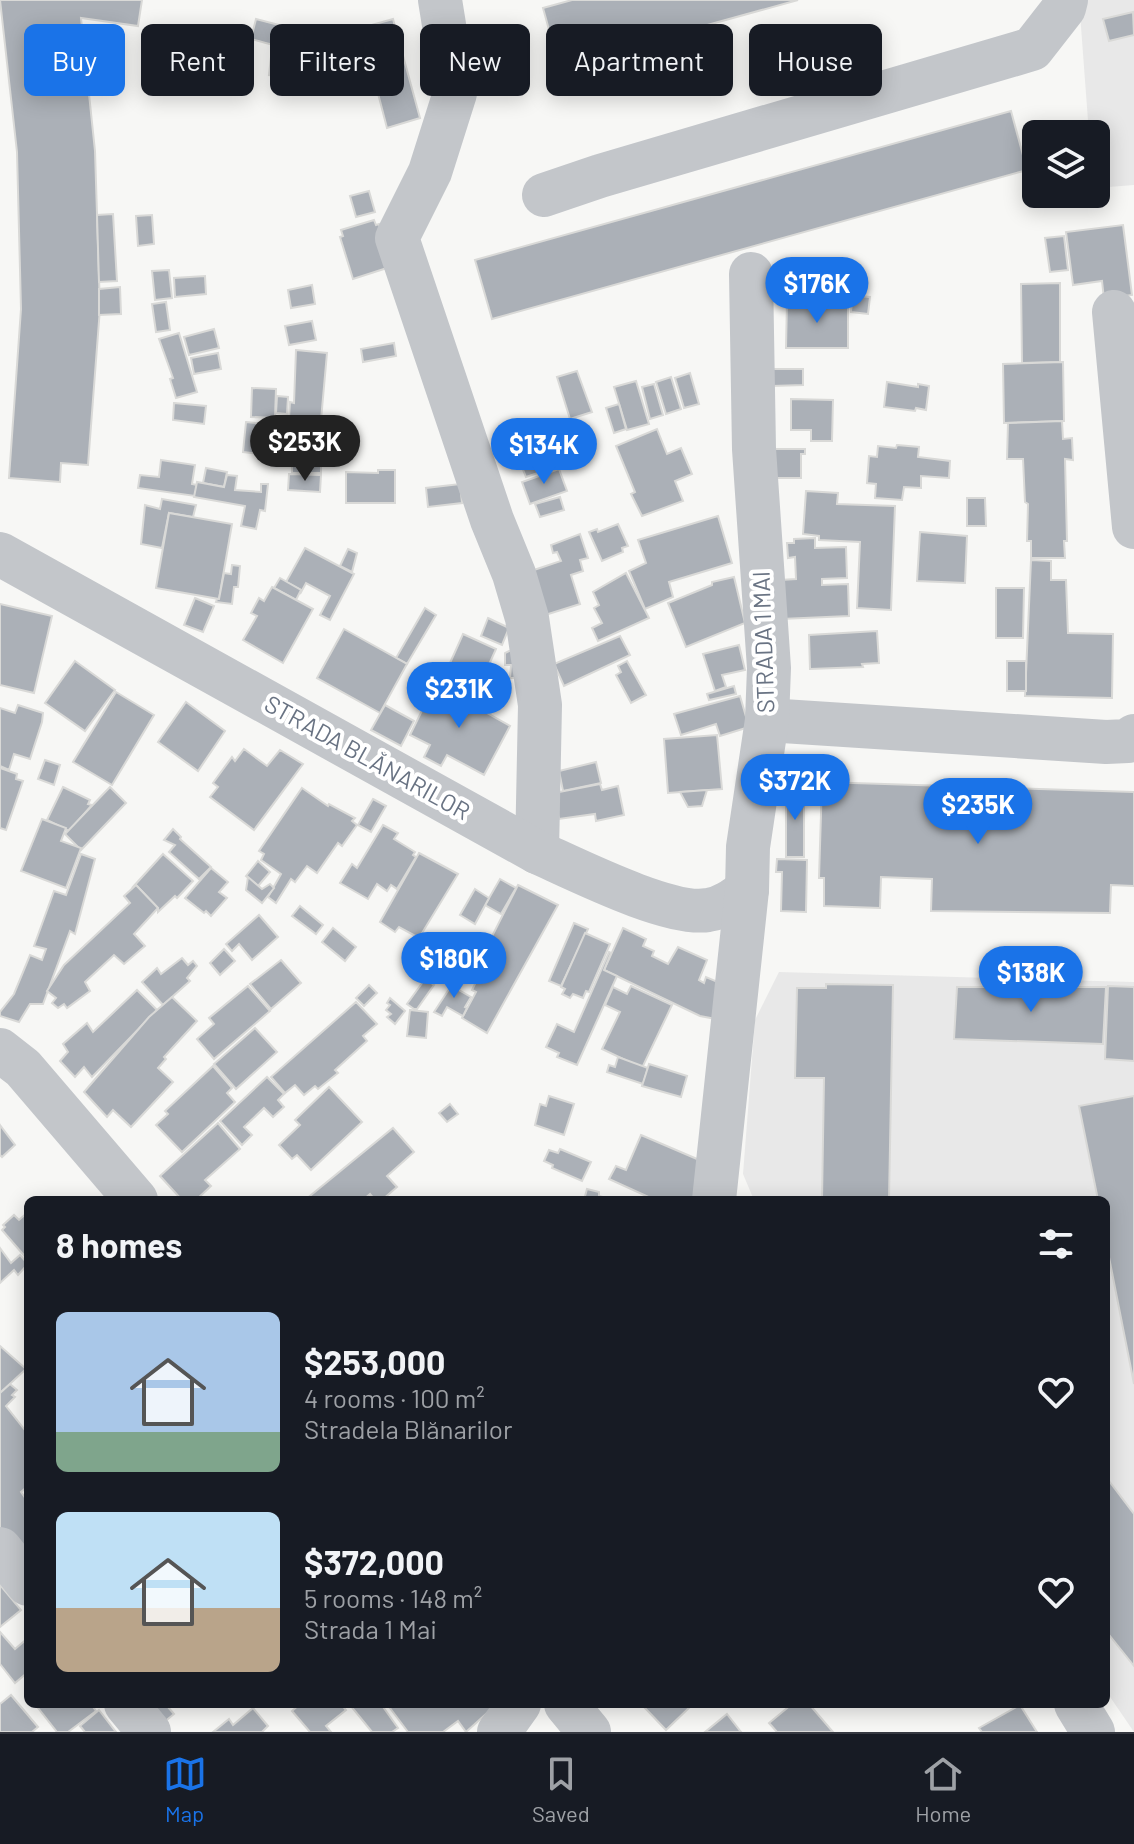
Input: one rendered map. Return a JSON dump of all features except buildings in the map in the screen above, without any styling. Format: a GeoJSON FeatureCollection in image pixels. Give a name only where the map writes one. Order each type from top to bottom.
{"type":"FeatureCollection","features":[{"type":"Feature","properties":{"kind":"street"},"geometry":{"type":"LineString","coordinates":[[440,0],[455,93],[430,172],[397,238],[527,618],[540,705],[537,852]]}},
{"type":"Feature","properties":{"kind":"street"},"geometry":{"type":"LineString","coordinates":[[544,195],[1032,49],[1064,8],[1066,0]]}},
{"type":"Feature","properties":{"kind":"street","name":"STRADA 1 MAI"},"geometry":{"type":"LineString","coordinates":[[714,1196],[747,890],[748,847],[767,720],[769,668],[754,449],[751,274]]}},
{"type":"Feature","properties":{"kind":"street"},"geometry":{"type":"LineString","coordinates":[[1114,312],[1134,527]]}},
{"type":"Feature","properties":{"kind":"street","name":"STRADA BLĂNARILOR"},"geometry":{"type":"LineString","coordinates":[[0,554],[537,852],[619,888],[687,909],[707,911],[728,904],[747,890]]}},
{"type":"Feature","properties":{"kind":"street"},"geometry":{"type":"LineString","coordinates":[[767,720],[1106,742],[1128,741],[1134,736]]}},
{"type":"Feature","properties":{"kind":"street"},"geometry":{"type":"LineString","coordinates":[[0,1050],[23,1068],[133,1196]]}},
{"type":"Feature","properties":{"kind":"street"},"geometry":{"type":"LineString","coordinates":[[0,1549],[24,1579]]}},
{"type":"Feature","properties":{"kind":"street"},"geometry":{"type":"LineString","coordinates":[[129,1708],[149,1732]]}},
{"type":"Feature","properties":{"kind":"street"},"geometry":{"type":"LineString","coordinates":[[499,1732],[516,1708]]}},
{"type":"Feature","properties":{"kind":"street"},"geometry":{"type":"LineString","coordinates":[[569,1708],[589,1732]]}},
{"type":"Feature","properties":{"kind":"street"},"geometry":{"type":"LineString","coordinates":[[1078,1708],[1093,1732]]}},
{"type":"Feature","properties":{"kind":"shaded area"},"geometry":{"type":"Polygon","coordinates":[[[1079,0],[1134,0],[1134,185],[1110,187],[1110,120],[1088,120],[1079,0]]]}},
{"type":"Feature","properties":{"kind":"shaded area"},"geometry":{"type":"Polygon","coordinates":[[[779,972],[1134,982],[1134,1732],[1110,1697],[1110,1196],[752,1196],[743,1174],[755,1020],[779,972]]]}}]}
